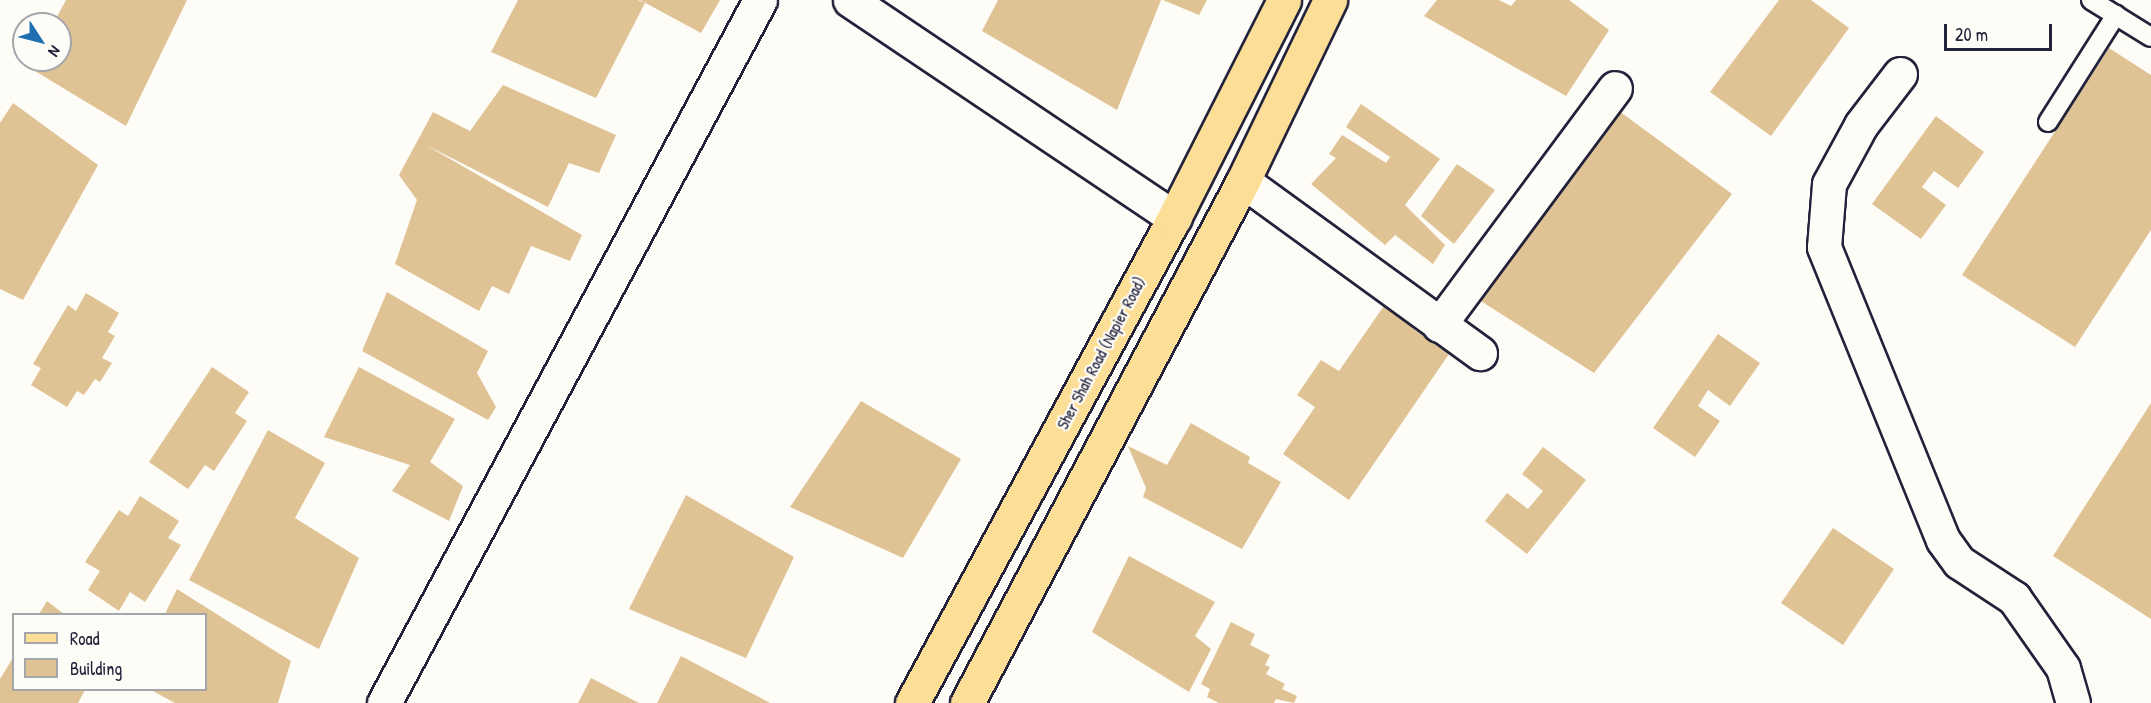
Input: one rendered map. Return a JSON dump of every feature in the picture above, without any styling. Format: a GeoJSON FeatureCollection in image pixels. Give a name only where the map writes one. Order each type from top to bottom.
{"type":"FeatureCollection","features":[{"type":"Feature","properties":{"kind":"main road","name":"Sher Shah Road (Napier Road)"},"geometry":{"type":"LineString","coordinates":[[912,703],[1174,218],[1284,0]]}},
{"type":"Feature","properties":{"kind":"main road"},"geometry":{"type":"LineString","coordinates":[[967,703],[1243,181],[1330,0]]}},
{"type":"Feature","properties":{"kind":"street"},"geometry":{"type":"LineString","coordinates":[[384,703],[760,0]]}},
{"type":"Feature","properties":{"kind":"street"},"geometry":{"type":"LineString","coordinates":[[850,0],[1174,218]]}},
{"type":"Feature","properties":{"kind":"street"},"geometry":{"type":"LineString","coordinates":[[1900,74],[1861,125],[1829,184],[1824,247],[1943,540],[1959,562],[2014,598],[2063,668],[2073,703]]}},
{"type":"Feature","properties":{"kind":"street"},"geometry":{"type":"LineString","coordinates":[[1439,325],[1615,88]]}},
{"type":"Feature","properties":{"kind":"street"},"geometry":{"type":"LineString","coordinates":[[1243,181],[1480,353]]}},
{"type":"Feature","properties":{"kind":"lane"},"geometry":{"type":"LineString","coordinates":[[2091,0],[2151,38]]}},
{"type":"Feature","properties":{"kind":"lane"},"geometry":{"type":"LineString","coordinates":[[2048,122],[2116,15]]}},
{"type":"Feature","properties":{"kind":"building"},"geometry":{"type":"Polygon","coordinates":[[[66,0],[187,0],[126,126],[37,72],[72,72],[72,12],[60,12],[66,0]]]}},
{"type":"Feature","properties":{"kind":"building"},"geometry":{"type":"Polygon","coordinates":[[[518,0],[638,0],[645,3],[596,98],[491,52],[518,0]]]}},
{"type":"Feature","properties":{"kind":"building"},"geometry":{"type":"Polygon","coordinates":[[[640,0],[720,0],[701,33],[640,0]]]}},
{"type":"Feature","properties":{"kind":"building"},"geometry":{"type":"Polygon","coordinates":[[[998,0],[1161,0],[1117,110],[982,31],[998,0]]]}},
{"type":"Feature","properties":{"kind":"building"},"geometry":{"type":"Polygon","coordinates":[[[1163,0],[1207,0],[1199,15],[1163,0]]]}},
{"type":"Feature","properties":{"kind":"building"},"geometry":{"type":"Polygon","coordinates":[[[1437,0],[1499,0],[1511,6],[1516,0],[1569,0],[1609,30],[1566,96],[1424,16],[1437,0]]]}},
{"type":"Feature","properties":{"kind":"building"},"geometry":{"type":"Polygon","coordinates":[[[1779,0],[1811,0],[1849,28],[1771,136],[1710,92],[1779,0]]]}},
{"type":"Feature","properties":{"kind":"building"},"geometry":{"type":"Polygon","coordinates":[[[2109,48],[2151,75],[2151,230],[2075,347],[1962,275],[2109,48]]]}},
{"type":"Feature","properties":{"kind":"building"},"geometry":{"type":"Polygon","coordinates":[[[503,85],[616,135],[599,173],[569,163],[548,207],[426,145],[582,235],[570,261],[531,246],[509,294],[492,286],[479,311],[395,264],[417,200],[399,175],[433,112],[470,131],[503,85]]]}},
{"type":"Feature","properties":{"kind":"building"},"geometry":{"type":"Polygon","coordinates":[[[13,103],[98,165],[23,300],[0,289],[0,123],[13,103]]]}},
{"type":"Feature","properties":{"kind":"building"},"geometry":{"type":"Polygon","coordinates":[[[1361,104],[1440,159],[1405,205],[1445,245],[1433,264],[1395,235],[1385,245],[1311,184],[1336,158],[1329,154],[1342,135],[1386,163],[1390,157],[1346,127],[1361,104]]]}},
{"type":"Feature","properties":{"kind":"building"},"geometry":{"type":"Polygon","coordinates":[[[1615,108],[1732,194],[1594,373],[1476,298],[1615,108]]]}},
{"type":"Feature","properties":{"kind":"building"},"geometry":{"type":"Polygon","coordinates":[[[1936,116],[1984,152],[1958,188],[1934,171],[1922,187],[1946,205],[1921,239],[1872,204],[1936,116]]]}},
{"type":"Feature","properties":{"kind":"building"},"geometry":{"type":"Polygon","coordinates":[[[1457,164],[1495,190],[1454,244],[1421,216],[1457,164]]]}},
{"type":"Feature","properties":{"kind":"building"},"geometry":{"type":"Polygon","coordinates":[[[387,292],[488,351],[477,373],[496,407],[488,420],[362,351],[387,292]]]}},
{"type":"Feature","properties":{"kind":"building"},"geometry":{"type":"Polygon","coordinates":[[[86,293],[119,313],[108,332],[115,336],[102,358],[112,363],[100,382],[95,379],[84,395],[77,391],[67,407],[31,385],[41,368],[33,364],[68,305],[76,311],[86,293]]]}},
{"type":"Feature","properties":{"kind":"building"},"geometry":{"type":"Polygon","coordinates":[[[1388,300],[1418,321],[1412,328],[1449,354],[1349,500],[1283,454],[1315,407],[1297,395],[1321,360],[1339,371],[1388,300]]]}},
{"type":"Feature","properties":{"kind":"building"},"geometry":{"type":"Polygon","coordinates":[[[1718,334],[1760,363],[1730,406],[1708,390],[1698,406],[1720,421],[1695,457],[1653,428],[1718,334]]]}},
{"type":"Feature","properties":{"kind":"building"},"geometry":{"type":"Polygon","coordinates":[[[212,367],[249,392],[235,413],[247,421],[214,471],[205,465],[188,489],[149,462],[212,367]]]}},
{"type":"Feature","properties":{"kind":"building"},"geometry":{"type":"Polygon","coordinates":[[[359,367],[455,419],[430,462],[463,486],[449,521],[392,491],[410,465],[324,437],[359,367]]]}},
{"type":"Feature","properties":{"kind":"building"},"geometry":{"type":"Polygon","coordinates":[[[861,401],[961,459],[903,558],[790,507],[861,401]]]}},
{"type":"Feature","properties":{"kind":"building"},"geometry":{"type":"Polygon","coordinates":[[[2151,403],[2151,619],[2053,556],[2151,403]]]}},
{"type":"Feature","properties":{"kind":"building"},"geometry":{"type":"Polygon","coordinates":[[[1191,423],[1250,457],[1248,463],[1281,482],[1242,549],[1143,497],[1146,488],[1128,446],[1167,465],[1191,423]]]}},
{"type":"Feature","properties":{"kind":"building"},"geometry":{"type":"Polygon","coordinates":[[[268,430],[325,463],[295,518],[359,558],[319,649],[189,580],[268,430]]]}},
{"type":"Feature","properties":{"kind":"building"},"geometry":{"type":"Polygon","coordinates":[[[1543,447],[1586,480],[1527,554],[1485,521],[1507,493],[1528,509],[1543,491],[1522,474],[1543,447]]]}},
{"type":"Feature","properties":{"kind":"building"},"geometry":{"type":"Polygon","coordinates":[[[686,495],[794,557],[746,658],[629,609],[686,495]]]}},
{"type":"Feature","properties":{"kind":"building"},"geometry":{"type":"Polygon","coordinates":[[[140,496],[179,521],[168,538],[181,545],[145,602],[130,592],[119,611],[88,590],[100,571],[85,562],[119,510],[128,516],[140,496]]]}},
{"type":"Feature","properties":{"kind":"building"},"geometry":{"type":"Polygon","coordinates":[[[1833,528],[1894,569],[1843,645],[1781,603],[1833,528]]]}},
{"type":"Feature","properties":{"kind":"building"},"geometry":{"type":"Polygon","coordinates":[[[1129,556],[1215,602],[1195,636],[1211,649],[1189,692],[1092,632],[1129,556]]]}},
{"type":"Feature","properties":{"kind":"building"},"geometry":{"type":"Polygon","coordinates":[[[177,589],[291,661],[278,703],[175,703],[153,691],[207,691],[207,613],[165,613],[177,589]]]}},
{"type":"Feature","properties":{"kind":"building"},"geometry":{"type":"Polygon","coordinates":[[[47,601],[63,613],[40,613],[47,601]]]}},
{"type":"Feature","properties":{"kind":"building"},"geometry":{"type":"Polygon","coordinates":[[[1231,622],[1255,634],[1250,645],[1270,655],[1265,665],[1270,667],[1266,674],[1285,684],[1282,689],[1297,696],[1294,703],[1276,699],[1274,703],[1219,703],[1207,697],[1210,689],[1201,684],[1231,622]]]}},
{"type":"Feature","properties":{"kind":"building"},"geometry":{"type":"Polygon","coordinates":[[[681,656],[770,703],[657,703],[681,656]]]}},
{"type":"Feature","properties":{"kind":"building"},"geometry":{"type":"Polygon","coordinates":[[[12,659],[12,691],[84,691],[78,703],[0,703],[0,679],[12,659]]]}},
{"type":"Feature","properties":{"kind":"building"},"geometry":{"type":"Polygon","coordinates":[[[591,678],[639,703],[578,703],[591,678]]]}}]}
